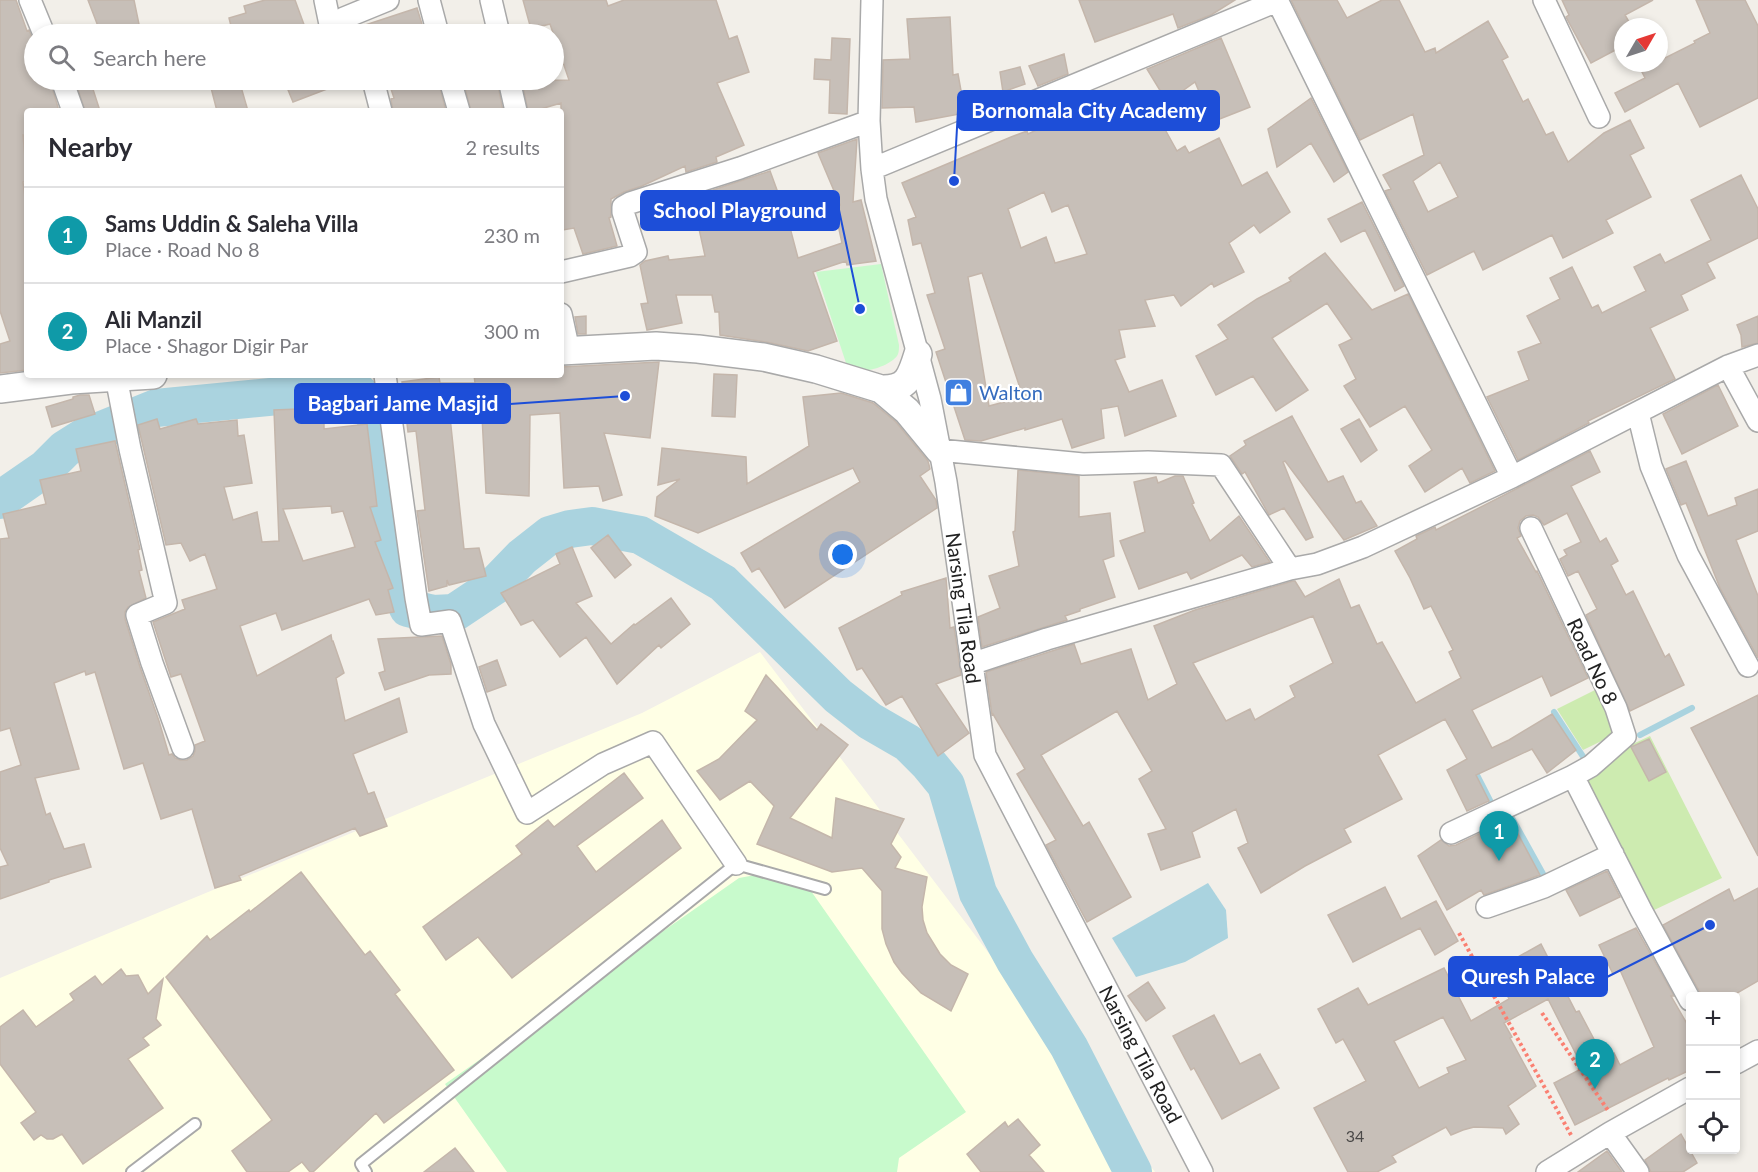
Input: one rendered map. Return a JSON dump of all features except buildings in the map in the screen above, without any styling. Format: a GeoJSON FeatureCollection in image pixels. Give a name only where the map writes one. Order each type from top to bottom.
{"type":"FeatureCollection","features":[{"type":"Feature","properties":{"kind":"street"},"geometry":{"type":"LineString","coordinates":[[30,0],[40,24]]}},
{"type":"Feature","properties":{"kind":"street"},"geometry":{"type":"LineString","coordinates":[[325,0],[333,24]]}},
{"type":"Feature","properties":{"kind":"street"},"geometry":{"type":"LineString","coordinates":[[341,24],[344,18],[388,0]]}},
{"type":"Feature","properties":{"kind":"street"},"geometry":{"type":"LineString","coordinates":[[429,0],[435,24]]}},
{"type":"Feature","properties":{"kind":"street"},"geometry":{"type":"LineString","coordinates":[[491,0],[497,24]]}},
{"type":"Feature","properties":{"kind":"street","name":"Narsing Tila Road"},"geometry":{"type":"LineString","coordinates":[[872,0],[869,121],[876,199],[930,399],[946,482],[985,755],[1202,1172]]}},
{"type":"Feature","properties":{"kind":"street"},"geometry":{"type":"LineString","coordinates":[[1544,0],[1599,117]]}},
{"type":"Feature","properties":{"kind":"street"},"geometry":{"type":"LineString","coordinates":[[872,169],[1277,1],[1512,477]]}},
{"type":"Feature","properties":{"kind":"street"},"geometry":{"type":"LineString","coordinates":[[66,90],[72,108]]}},
{"type":"Feature","properties":{"kind":"street"},"geometry":{"type":"LineString","coordinates":[[376,90],[380,108]]}},
{"type":"Feature","properties":{"kind":"street"},"geometry":{"type":"LineString","coordinates":[[453,90],[458,108]]}},
{"type":"Feature","properties":{"kind":"street"},"geometry":{"type":"LineString","coordinates":[[511,90],[515,108]]}},
{"type":"Feature","properties":{"kind":"street"},"geometry":{"type":"LineString","coordinates":[[564,271],[630,256],[636,252],[623,212],[623,207],[630,203],[740,168],[869,121]]}},
{"type":"Feature","properties":{"kind":"street"},"geometry":{"type":"LineString","coordinates":[[565,351],[656,346],[721,351],[792,363],[881,389],[896,388],[908,380],[918,354]]}},
{"type":"Feature","properties":{"kind":"street"},"geometry":{"type":"LineString","coordinates":[[971,664],[1047,639],[1290,569],[1317,564],[1363,547],[1512,477],[1728,366],[1758,355]]}},
{"type":"Feature","properties":{"kind":"street"},"geometry":{"type":"LineString","coordinates":[[1728,366],[1758,421]]}},
{"type":"Feature","properties":{"kind":"street"},"geometry":{"type":"LineString","coordinates":[[0,389],[71,380],[116,378],[166,603],[137,615],[183,748]]}},
{"type":"Feature","properties":{"kind":"street"},"geometry":{"type":"LineString","coordinates":[[385,378],[421,625],[450,621],[484,724],[527,813],[603,764],[653,742],[736,864]]}},
{"type":"Feature","properties":{"kind":"street"},"geometry":{"type":"LineString","coordinates":[[881,389],[907,411],[939,450],[1083,464],[1148,462],[1221,465],[1290,569]]}},
{"type":"Feature","properties":{"kind":"street"},"geometry":{"type":"LineString","coordinates":[[1638,413],[1651,466],[1688,555],[1748,666]]}},
{"type":"Feature","properties":{"kind":"street","name":"Road No 8"},"geometry":{"type":"LineString","coordinates":[[1451,833],[1591,766],[1625,736],[1616,708],[1531,528]]}},
{"type":"Feature","properties":{"kind":"street"},"geometry":{"type":"LineString","coordinates":[[1573,776],[1686,993]]}},
{"type":"Feature","properties":{"kind":"street"},"geometry":{"type":"LineString","coordinates":[[1487,907],[1545,887],[1612,854]]}},
{"type":"Feature","properties":{"kind":"street"},"geometry":{"type":"LineString","coordinates":[[1740,1061],[1758,1051]]}},
{"type":"Feature","properties":{"kind":"street"},"geometry":{"type":"LineString","coordinates":[[1547,1172],[1580,1152],[1612,1125],[1686,1090]]}},
{"type":"Feature","properties":{"kind":"street"},"geometry":{"type":"LineString","coordinates":[[1612,1125],[1638,1172]]}},
{"type":"Feature","properties":{"kind":"lane"},"geometry":{"type":"LineString","coordinates":[[366,1172],[361,1164],[736,864],[825,890]]}},
{"type":"Feature","properties":{"kind":"lane"},"geometry":{"type":"LineString","coordinates":[[132,1172],[195,1124]]}},
{"type":"Feature","properties":{"kind":"path"},"geometry":{"type":"LineString","coordinates":[[1458,933],[1580,1152]]}},
{"type":"Feature","properties":{"kind":"path"},"geometry":{"type":"LineString","coordinates":[[1542,1013],[1612,1125]]}},
{"type":"Feature","properties":{"kind":"shaded area"},"geometry":{"type":"Polygon","coordinates":[[[760,652],[1155,1172],[0,1172],[0,978],[642,713],[760,652]]]}},
{"type":"Feature","properties":{"kind":"green space"},"geometry":{"type":"Polygon","coordinates":[[[881,264],[899,352],[885,365],[863,370],[846,363],[816,272],[881,264]]]}},
{"type":"Feature","properties":{"kind":"green space"},"geometry":{"type":"Polygon","coordinates":[[[1597,689],[1618,733],[1583,750],[1557,709],[1597,689]]]}},
{"type":"Feature","properties":{"kind":"green space"},"geometry":{"type":"Polygon","coordinates":[[[1650,736],[1722,878],[1652,911],[1587,793],[1588,778],[1609,755],[1650,736]]]}},
{"type":"Feature","properties":{"kind":"green space"},"geometry":{"type":"Polygon","coordinates":[[[761,874],[811,891],[966,1112],[899,1158],[897,1172],[507,1172],[445,1084],[739,878],[761,874]]]}},
{"type":"Feature","properties":{"kind":"water"},"geometry":{"type":"Polygon","coordinates":[[[1208,883],[1226,910],[1228,938],[1185,962],[1136,977],[1112,938],[1208,883]]]}},
{"type":"Feature","properties":{"kind":"waterway"},"geometry":{"type":"LineString","coordinates":[[0,500],[46,468],[65,449],[84,437],[156,408],[341,390],[359,393],[372,409],[382,439],[396,566],[401,591],[408,608],[433,614],[454,613],[493,587],[522,557],[550,535],[592,526],[640,535],[723,583],[838,696],[870,721],[908,743],[946,785],[978,893],[1015,961],[1069,1047],[1133,1172]]}},
{"type":"Feature","properties":{"kind":"waterway"},"geometry":{"type":"LineString","coordinates":[[1640,735],[1692,708]]}},
{"type":"Feature","properties":{"kind":"waterway"},"geometry":{"type":"LineString","coordinates":[[1554,712],[1584,758]]}},
{"type":"Feature","properties":{"kind":"waterway"},"geometry":{"type":"LineString","coordinates":[[1474,769],[1494,808]]}},
{"type":"Feature","properties":{"kind":"waterway"},"geometry":{"type":"LineString","coordinates":[[1511,816],[1547,881]]}},
{"type":"Feature","properties":{"kind":"place","name":"Bornomala City Academy"},"geometry":{"type":"Point","coordinates":[954,181]}},
{"type":"Feature","properties":{"kind":"place","name":"School Playground"},"geometry":{"type":"Point","coordinates":[860,309]}},
{"type":"Feature","properties":{"kind":"place","name":"Walton"},"geometry":{"type":"Point","coordinates":[958,392]}},
{"type":"Feature","properties":{"kind":"place","name":"Bagbari Jame Masjid"},"geometry":{"type":"Point","coordinates":[625,396]}},
{"type":"Feature","properties":{"kind":"place","name":"Sams Uddin & Saleha Villa"},"geometry":{"type":"Point","coordinates":[1499,861]}},
{"type":"Feature","properties":{"kind":"place","name":"Quresh Palace"},"geometry":{"type":"Point","coordinates":[1710,925]}},
{"type":"Feature","properties":{"kind":"place","name":"Ali Manzil"},"geometry":{"type":"Point","coordinates":[1595,1089]}}]}
